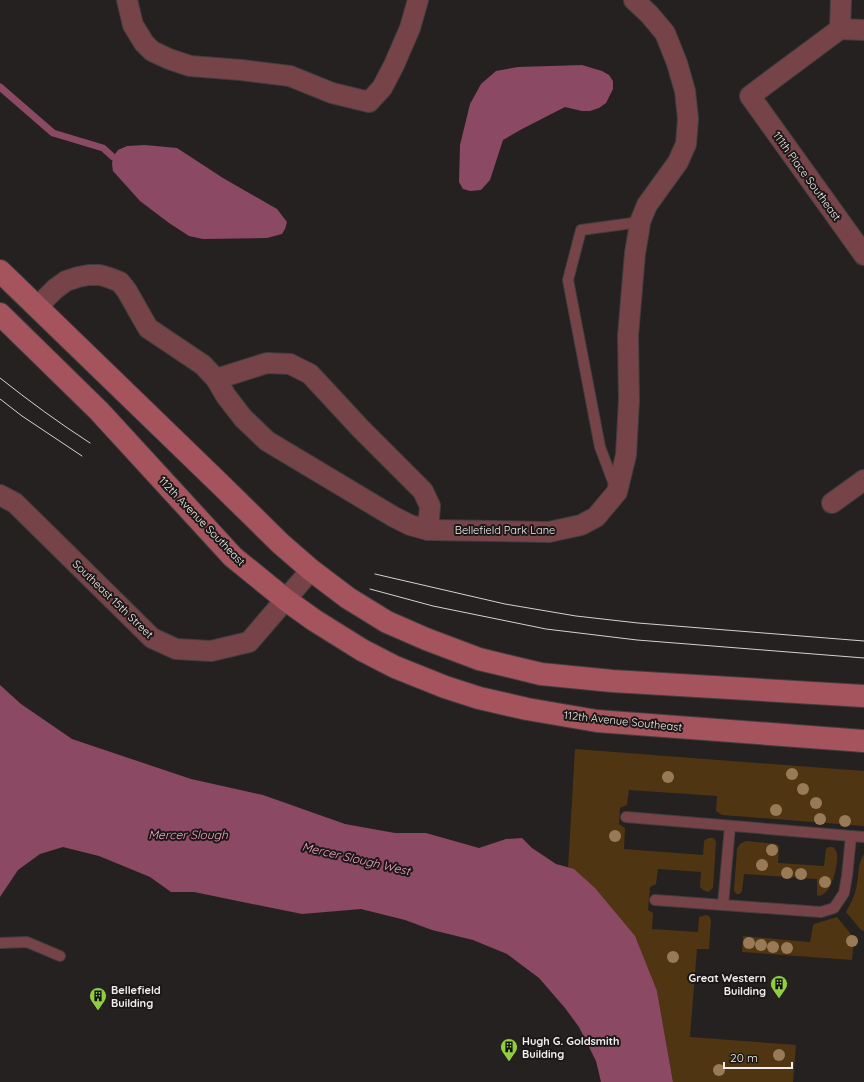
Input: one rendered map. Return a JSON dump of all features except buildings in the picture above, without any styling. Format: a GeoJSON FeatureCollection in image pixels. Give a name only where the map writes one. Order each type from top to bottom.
{"type":"FeatureCollection","features":[{"type":"Feature","properties":{"kind":"main road"},"geometry":{"type":"LineString","coordinates":[[0,271],[281,544],[311,570],[353,602],[387,622],[426,640],[478,659],[541,674],[612,681],[864,696]]}},
{"type":"Feature","properties":{"kind":"main road","name":"112th Avenue Southeast"},"geometry":{"type":"LineString","coordinates":[[0,314],[99,411],[233,557],[286,600],[314,620],[362,650],[388,663],[479,698],[527,709],[596,721],[864,741]]}},
{"type":"Feature","properties":{"kind":"street"},"geometry":{"type":"LineString","coordinates":[[127,0],[134,25],[144,43],[152,51],[190,66],[290,76],[332,93],[369,102],[382,88],[394,65],[410,28],[418,0]]}},
{"type":"Feature","properties":{"kind":"street"},"geometry":{"type":"LineString","coordinates":[[841,0],[840,29],[864,30]]}},
{"type":"Feature","properties":{"kind":"street","name":"Bellefield Park Lane"},"geometry":{"type":"LineString","coordinates":[[39,310],[45,299],[55,289],[78,277],[100,275],[120,282],[148,328],[203,365],[216,378],[226,396],[243,418],[267,441],[394,517],[410,525],[428,530],[549,532],[582,526],[596,517],[617,492],[626,455],[629,400],[628,336],[635,253],[640,222],[647,205],[678,162],[686,144],[688,119],[685,91],[677,63],[665,33],[638,2]]}},
{"type":"Feature","properties":{"kind":"street","name":"111th Place Southeast"},"geometry":{"type":"LineString","coordinates":[[840,29],[750,96],[864,255]]}},
{"type":"Feature","properties":{"kind":"street"},"geometry":{"type":"LineString","coordinates":[[216,378],[267,363],[290,364],[310,374],[360,429],[423,491],[430,506],[428,530]]}},
{"type":"Feature","properties":{"kind":"street"},"geometry":{"type":"LineString","coordinates":[[832,503],[864,480]]}},
{"type":"Feature","properties":{"kind":"street","name":"Southeast 15th Street"},"geometry":{"type":"LineString","coordinates":[[0,495],[15,503],[152,638],[176,649],[211,651],[249,642],[311,570]]}},
{"type":"Feature","properties":{"kind":"lane"},"geometry":{"type":"LineString","coordinates":[[617,492],[600,446],[568,280],[581,230],[640,222]]}},
{"type":"Feature","properties":{"kind":"lane"},"geometry":{"type":"LineString","coordinates":[[626,817],[864,837]]}},
{"type":"Feature","properties":{"kind":"lane"},"geometry":{"type":"LineString","coordinates":[[723,905],[730,826]]}},
{"type":"Feature","properties":{"kind":"lane"},"geometry":{"type":"LineString","coordinates":[[655,900],[821,912],[834,908],[844,894],[851,836]]}},
{"type":"Feature","properties":{"kind":"lane"},"geometry":{"type":"LineString","coordinates":[[0,943],[28,942],[60,956]]}},
{"type":"Feature","properties":{"kind":"shaded area"},"geometry":{"type":"Polygon","coordinates":[[[575,749],[864,771],[864,826],[722,815],[716,811],[717,796],[629,790],[627,805],[620,808],[619,824],[625,828],[624,849],[703,855],[704,841],[711,838],[715,840],[713,888],[708,892],[700,887],[701,872],[658,869],[656,884],[650,887],[648,910],[653,913],[652,929],[698,932],[699,917],[706,915],[709,916],[711,920],[709,949],[697,949],[690,1037],[796,1045],[793,1082],[673,1082],[657,991],[568,868],[575,749]]]}},
{"type":"Feature","properties":{"kind":"shaded area"},"geometry":{"type":"Polygon","coordinates":[[[746,841],[776,844],[779,846],[778,863],[824,866],[826,849],[829,847],[834,848],[836,850],[837,860],[834,877],[829,888],[820,896],[817,895],[817,879],[744,874],[742,891],[740,894],[736,894],[734,890],[737,849],[740,844],[746,841]]]}},
{"type":"Feature","properties":{"kind":"shaded area"},"geometry":{"type":"Polygon","coordinates":[[[864,854],[864,931],[861,930],[846,912],[855,892],[859,867],[864,854]]]}},
{"type":"Feature","properties":{"kind":"shaded area"},"geometry":{"type":"Polygon","coordinates":[[[837,917],[854,938],[852,960],[742,952],[743,936],[810,942],[814,924],[837,917]]]}},
{"type":"Feature","properties":{"kind":"water"},"geometry":{"type":"Polygon","coordinates":[[[582,65],[602,71],[609,75],[613,81],[613,89],[606,103],[599,108],[590,111],[582,111],[565,107],[503,140],[490,180],[481,190],[470,191],[463,189],[459,182],[460,145],[470,104],[481,84],[496,71],[518,67],[582,65]]]}},
{"type":"Feature","properties":{"kind":"water"},"geometry":{"type":"Polygon","coordinates":[[[145,145],[177,148],[223,178],[277,209],[287,222],[282,234],[267,238],[203,239],[189,236],[140,201],[113,171],[113,157],[118,150],[127,146],[145,145]]]}},
{"type":"Feature","properties":{"kind":"water","name":"Mercer Slough"},"geometry":{"type":"Polygon","coordinates":[[[0,685],[21,704],[72,739],[191,779],[263,795],[345,824],[395,833],[426,833],[479,848],[506,839],[522,838],[532,848],[556,864],[574,869],[595,888],[635,936],[657,991],[673,1082],[601,1082],[596,1061],[579,1027],[539,978],[507,954],[473,940],[432,930],[405,920],[361,909],[302,914],[194,892],[171,892],[150,877],[99,856],[63,847],[40,854],[18,870],[0,897],[0,685]]]}},
{"type":"Feature","properties":{"kind":"waterway"},"geometry":{"type":"LineString","coordinates":[[0,87],[53,133],[103,148],[113,157]]}},
{"type":"Feature","properties":{"kind":"tram line"},"geometry":{"type":"LineString","coordinates":[[0,378],[44,412],[90,443]]}},
{"type":"Feature","properties":{"kind":"tram line"},"geometry":{"type":"LineString","coordinates":[[0,399],[22,416],[82,456]]}},
{"type":"Feature","properties":{"kind":"tram line"},"geometry":{"type":"LineString","coordinates":[[375,574],[505,604],[576,616],[638,623],[864,641]]}},
{"type":"Feature","properties":{"kind":"tram line"},"geometry":{"type":"LineString","coordinates":[[370,589],[433,606],[546,629],[637,640],[864,658]]}},
{"type":"Feature","properties":{"kind":"place","name":"Great Western Building"},"geometry":{"type":"Point","coordinates":[779,999]}},
{"type":"Feature","properties":{"kind":"place","name":"Bellefield Building"},"geometry":{"type":"Point","coordinates":[98,1011]}},
{"type":"Feature","properties":{"kind":"place","name":"Hugh G. Goldsmith Building"},"geometry":{"type":"Point","coordinates":[509,1062]}},
{"type":"Feature","properties":{"kind":"water label","name":"Mercer Slough West"},"geometry":{"type":"Point","coordinates":[356,859]}}]}
